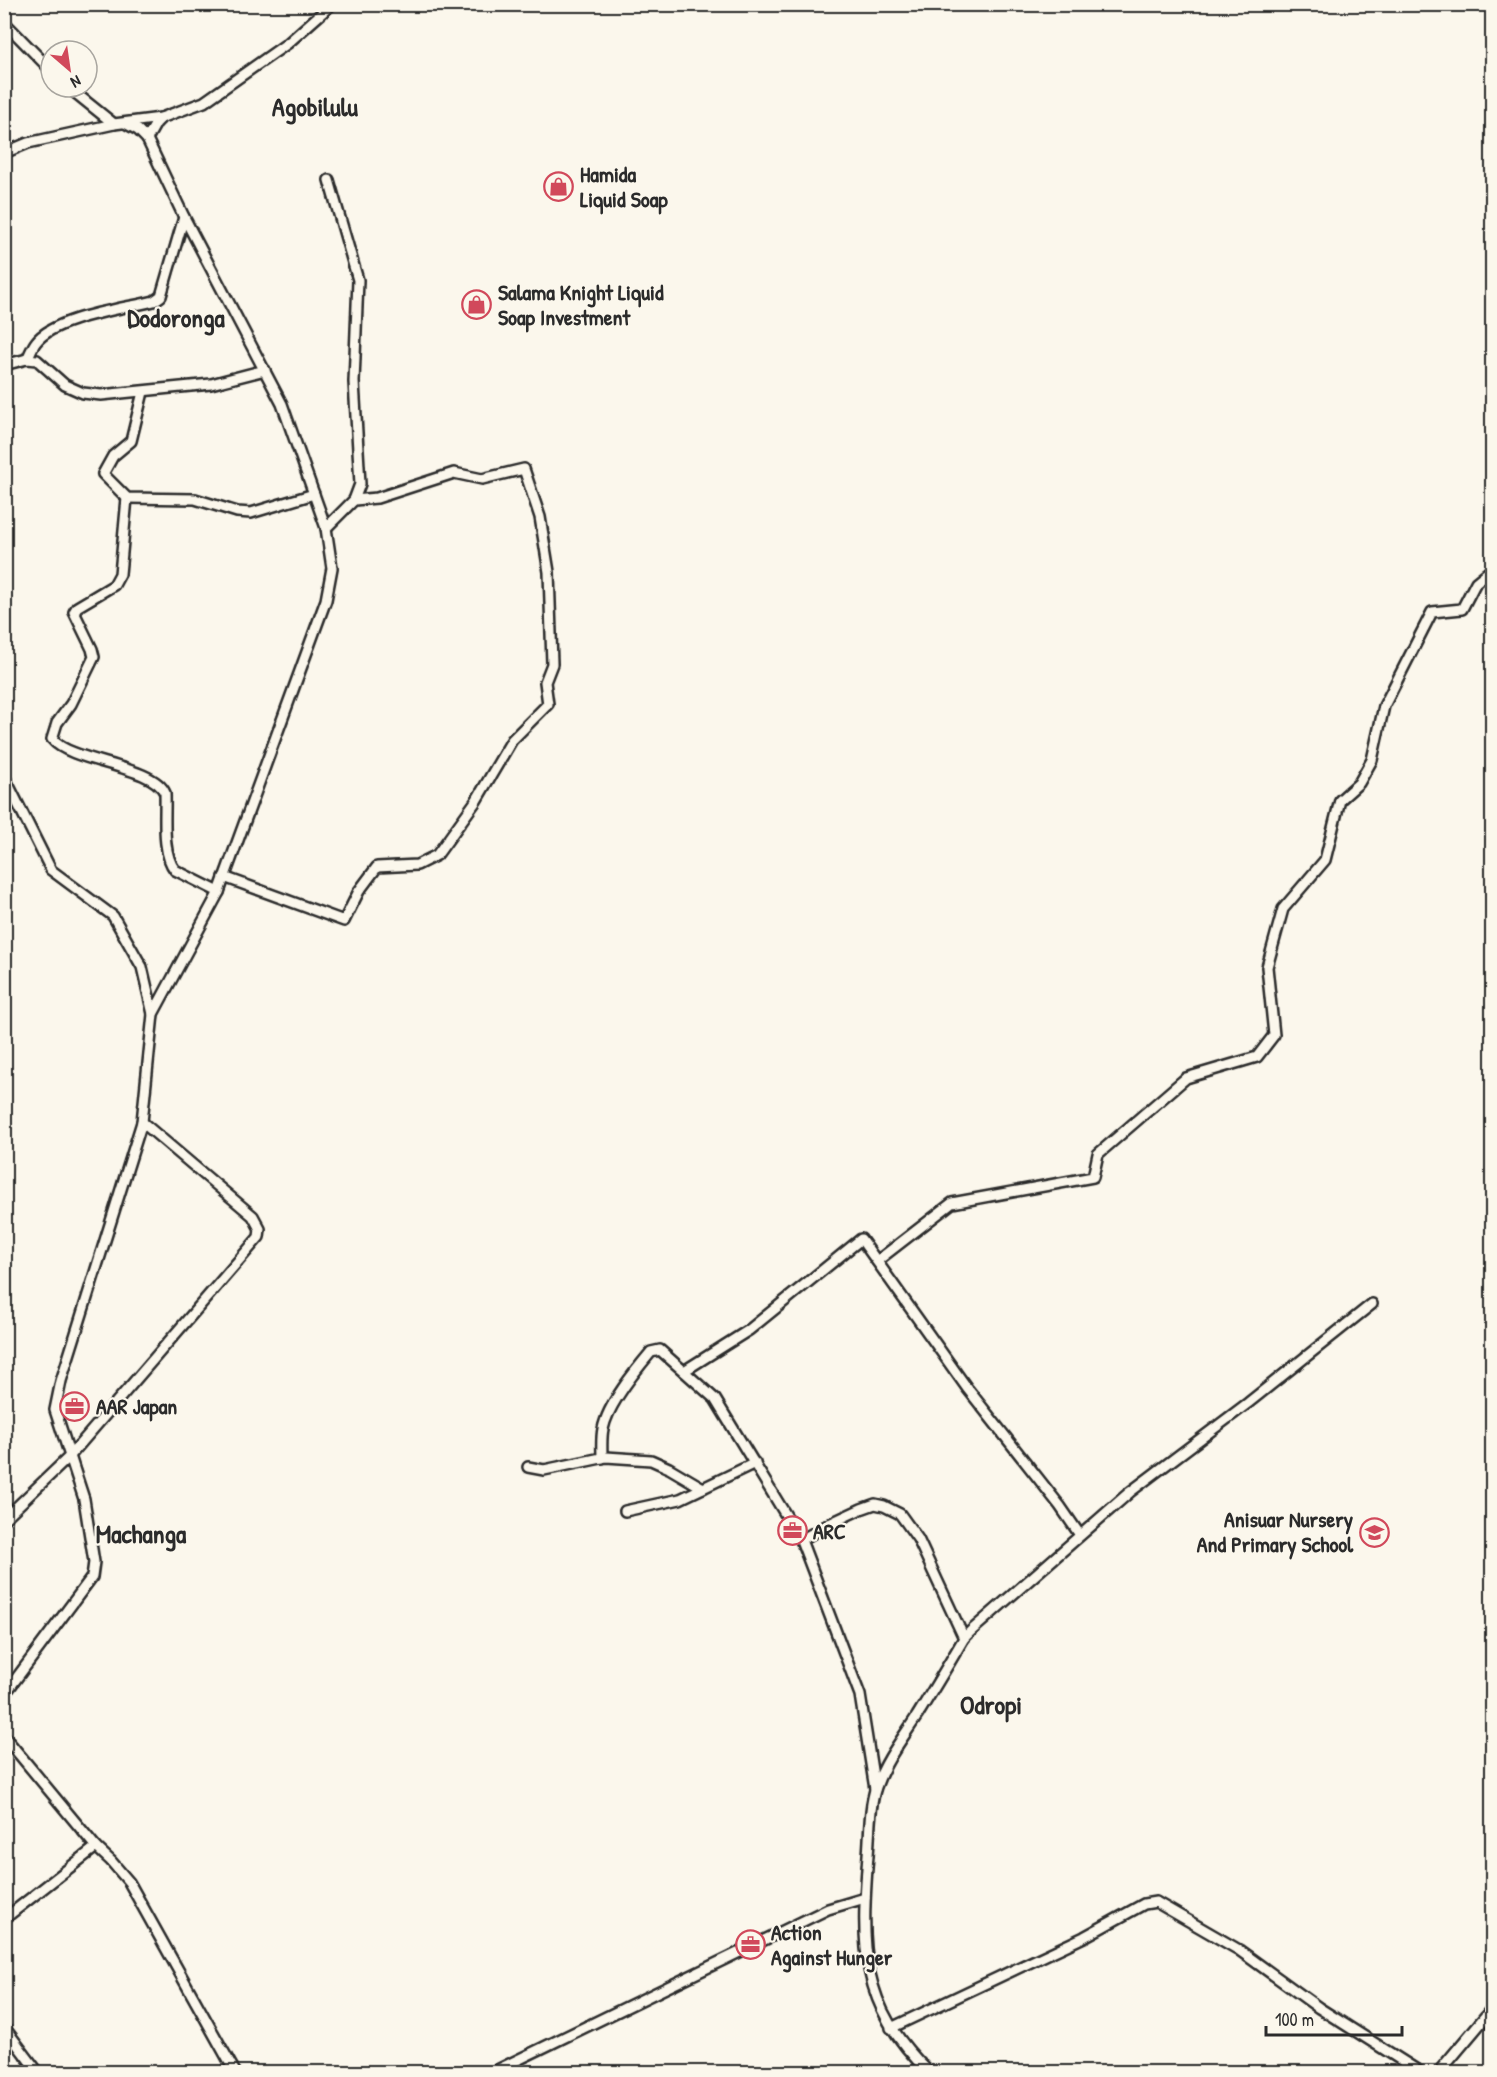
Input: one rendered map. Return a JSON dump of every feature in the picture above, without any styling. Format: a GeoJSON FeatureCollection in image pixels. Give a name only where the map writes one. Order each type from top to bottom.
{"type":"FeatureCollection","features":[{"type":"Feature","properties":{"kind":"main road"},"geometry":{"type":"LineString","coordinates":[[1439,2073],[1492,2008]]}},
{"type":"Feature","properties":{"kind":"street"},"geometry":{"type":"LineString","coordinates":[[4,153],[28,143],[119,124],[161,118],[204,102],[288,43],[332,4]]}},
{"type":"Feature","properties":{"kind":"street"},"geometry":{"type":"LineString","coordinates":[[4,22],[39,58]]}},
{"type":"Feature","properties":{"kind":"street"},"geometry":{"type":"LineString","coordinates":[[85,99],[119,124],[138,130],[147,139],[184,217],[282,405],[326,528],[332,568],[326,600],[219,892],[153,1014]]}},
{"type":"Feature","properties":{"kind":"street"},"geometry":{"type":"LineString","coordinates":[[147,139],[161,118]]}},
{"type":"Feature","properties":{"kind":"street"},"geometry":{"type":"LineString","coordinates":[[326,528],[354,500],[360,484],[354,382],[358,280],[329,180]]}},
{"type":"Feature","properties":{"kind":"street"},"geometry":{"type":"LineString","coordinates":[[27,359],[36,342],[65,322],[154,302],[161,296],[184,217]]}},
{"type":"Feature","properties":{"kind":"street"},"geometry":{"type":"LineString","coordinates":[[4,365],[27,359],[37,360],[65,385],[83,393],[101,395],[211,384],[265,370]]}},
{"type":"Feature","properties":{"kind":"street"},"geometry":{"type":"LineString","coordinates":[[143,392],[131,441],[113,456],[104,474],[127,498],[195,499],[237,512],[251,513],[314,494]]}},
{"type":"Feature","properties":{"kind":"street"},"geometry":{"type":"LineString","coordinates":[[224,877],[344,921],[359,891],[377,867],[417,865],[437,855],[476,801],[512,740],[548,704],[545,682],[552,664],[549,572],[540,517],[524,469],[482,479],[454,473],[377,498],[354,500]]}},
{"type":"Feature","properties":{"kind":"street"},"geometry":{"type":"LineString","coordinates":[[127,498],[118,580],[114,585],[77,607],[74,612],[94,657],[71,704],[57,723],[52,739],[72,752],[137,773],[163,786],[167,851],[170,864],[175,870],[219,892]]}},
{"type":"Feature","properties":{"kind":"street"},"geometry":{"type":"LineString","coordinates":[[877,1261],[952,1203],[1093,1177],[1098,1154],[1186,1078],[1257,1057],[1274,1035],[1267,967],[1283,909],[1325,860],[1340,800],[1359,783],[1372,760],[1384,706],[1432,612],[1462,609],[1476,582],[1492,569]]}},
{"type":"Feature","properties":{"kind":"street"},"geometry":{"type":"LineString","coordinates":[[4,776],[51,870],[113,916],[142,967],[153,1014],[142,1122],[61,1381],[56,1410],[84,1499],[94,1562],[92,1577],[4,1695]]}},
{"type":"Feature","properties":{"kind":"street"},"geometry":{"type":"LineString","coordinates":[[4,1519],[69,1457],[259,1237],[260,1229],[253,1216],[142,1122]]}},
{"type":"Feature","properties":{"kind":"street"},"geometry":{"type":"LineString","coordinates":[[684,1371],[749,1330],[861,1239],[967,1388],[1060,1506],[1080,1535]]}},
{"type":"Feature","properties":{"kind":"street"},"geometry":{"type":"LineString","coordinates":[[875,1789],[890,1756],[964,1638],[1130,1492],[1230,1417],[1372,1304]]}},
{"type":"Feature","properties":{"kind":"street"},"geometry":{"type":"LineString","coordinates":[[602,1458],[603,1428],[608,1415],[630,1378],[651,1352],[660,1350],[715,1399],[801,1540],[860,1695],[875,1789],[864,1927],[872,1984],[891,2028],[929,2073]]}},
{"type":"Feature","properties":{"kind":"street"},"geometry":{"type":"LineString","coordinates":[[528,1467],[544,1470],[602,1458],[651,1460],[703,1488]]}},
{"type":"Feature","properties":{"kind":"street"},"geometry":{"type":"LineString","coordinates":[[625,1511],[667,1503],[755,1463]]}},
{"type":"Feature","properties":{"kind":"street"},"geometry":{"type":"LineString","coordinates":[[801,1540],[831,1523],[875,1504],[900,1514],[918,1539],[964,1638]]}},
{"type":"Feature","properties":{"kind":"street"},"geometry":{"type":"LineString","coordinates":[[4,1736],[96,1847],[129,1882],[235,2073]]}},
{"type":"Feature","properties":{"kind":"street"},"geometry":{"type":"LineString","coordinates":[[4,1919],[96,1847]]}},
{"type":"Feature","properties":{"kind":"street"},"geometry":{"type":"LineString","coordinates":[[493,2073],[828,1909],[865,1898]]}},
{"type":"Feature","properties":{"kind":"street"},"geometry":{"type":"LineString","coordinates":[[891,2028],[1084,1937],[1144,1904],[1156,1902],[1239,1950],[1319,2008],[1420,2073]]}},
{"type":"Feature","properties":{"kind":"street"},"geometry":{"type":"LineString","coordinates":[[4,2027],[38,2073]]}},
{"type":"Feature","properties":{"kind":"place","name":"Hamida Liquid Soap"},"geometry":{"type":"Point","coordinates":[559,187]}},
{"type":"Feature","properties":{"kind":"place","name":"Salama Knight Liquid Soap Investment"},"geometry":{"type":"Point","coordinates":[477,305]}},
{"type":"Feature","properties":{"kind":"place","name":"AAR Japan"},"geometry":{"type":"Point","coordinates":[75,1406]}},
{"type":"Feature","properties":{"kind":"place","name":"ARC"},"geometry":{"type":"Point","coordinates":[792,1531]}},
{"type":"Feature","properties":{"kind":"place","name":"Anisuar Nursery And Primary School"},"geometry":{"type":"Point","coordinates":[1374,1532]}},
{"type":"Feature","properties":{"kind":"place","name":"Action Against Hunger"},"geometry":{"type":"Point","coordinates":[750,1945]}},
{"type":"Feature","properties":{"kind":"district","name":"Agobilulu"},"geometry":{"type":"Point","coordinates":[315,106]}},
{"type":"Feature","properties":{"kind":"district","name":"Dodoronga"},"geometry":{"type":"Point","coordinates":[176,317]}},
{"type":"Feature","properties":{"kind":"district","name":"Machanga"},"geometry":{"type":"Point","coordinates":[141,1533]}},
{"type":"Feature","properties":{"kind":"district","name":"Odropi"},"geometry":{"type":"Point","coordinates":[991,1704]}}]}
